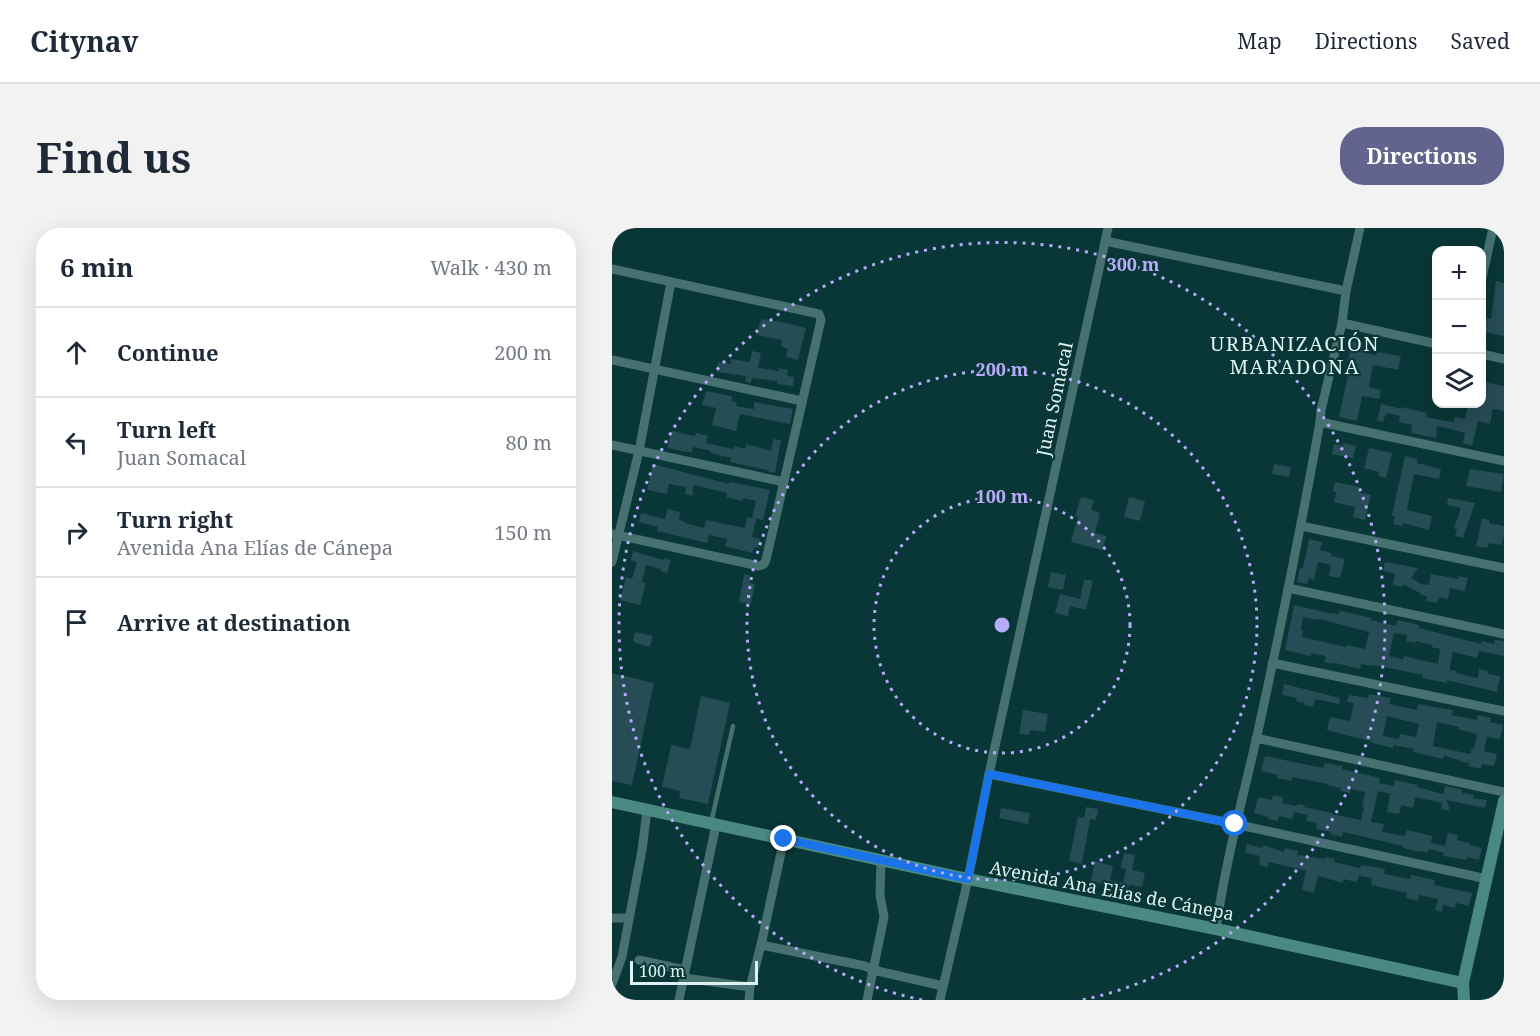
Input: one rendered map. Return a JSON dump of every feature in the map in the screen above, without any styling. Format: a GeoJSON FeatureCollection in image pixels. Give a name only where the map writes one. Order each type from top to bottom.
{"type":"FeatureCollection","features":[{"type":"Feature","properties":{"kind":"main road"},"geometry":{"type":"LineString","coordinates":[[1464,1000],[1463,983],[1504,801]]}},
{"type":"Feature","properties":{"kind":"main road","name":"Avenida Ana Elías de Cánepa"},"geometry":{"type":"LineString","coordinates":[[612,802],[1463,983]]}},
{"type":"Feature","properties":{"kind":"street","name":"Juan Somacal"},"geometry":{"type":"LineString","coordinates":[[940,1000],[1108,228]]}},
{"type":"Feature","properties":{"kind":"street"},"geometry":{"type":"LineString","coordinates":[[1216,929],[1221,889],[1288,588],[1321,410],[1342,323],[1360,228]]}},
{"type":"Feature","properties":{"kind":"street"},"geometry":{"type":"LineString","coordinates":[[1486,260],[1493,228]]}},
{"type":"Feature","properties":{"kind":"street"},"geometry":{"type":"LineString","coordinates":[[1105,241],[1347,291]]}},
{"type":"Feature","properties":{"kind":"street"},"geometry":{"type":"LineString","coordinates":[[612,269],[819,314],[821,320],[764,564],[759,566],[615,535]]}},
{"type":"Feature","properties":{"kind":"street"},"geometry":{"type":"LineString","coordinates":[[612,562],[615,535],[639,451],[671,282]]}},
{"type":"Feature","properties":{"kind":"street"},"geometry":{"type":"LineString","coordinates":[[1342,323],[1432,343]]}},
{"type":"Feature","properties":{"kind":"street"},"geometry":{"type":"LineString","coordinates":[[1486,355],[1504,359]]}},
{"type":"Feature","properties":{"kind":"street"},"geometry":{"type":"LineString","coordinates":[[612,360],[802,401]]}},
{"type":"Feature","properties":{"kind":"street"},"geometry":{"type":"LineString","coordinates":[[1320,423],[1504,461]]}},
{"type":"Feature","properties":{"kind":"street"},"geometry":{"type":"LineString","coordinates":[[612,445],[784,482]]}},
{"type":"Feature","properties":{"kind":"street"},"geometry":{"type":"LineString","coordinates":[[1301,526],[1504,568]]}},
{"type":"Feature","properties":{"kind":"street"},"geometry":{"type":"LineString","coordinates":[[1288,588],[1504,634]]}},
{"type":"Feature","properties":{"kind":"street"},"geometry":{"type":"LineString","coordinates":[[1272,663],[1504,711]]}},
{"type":"Feature","properties":{"kind":"street"},"geometry":{"type":"LineString","coordinates":[[1256,738],[1504,792]]}},
{"type":"Feature","properties":{"kind":"street"},"geometry":{"type":"LineString","coordinates":[[989,774],[1235,824],[1487,879]]}},
{"type":"Feature","properties":{"kind":"street"},"geometry":{"type":"LineString","coordinates":[[612,984],[622,957],[647,810]]}},
{"type":"Feature","properties":{"kind":"street"},"geometry":{"type":"LineString","coordinates":[[679,1000],[713,825]]}},
{"type":"Feature","properties":{"kind":"street"},"geometry":{"type":"LineString","coordinates":[[749,1000],[784,839]]}},
{"type":"Feature","properties":{"kind":"street"},"geometry":{"type":"LineString","coordinates":[[867,1000],[884,917],[879,895],[881,860]]}},
{"type":"Feature","properties":{"kind":"street"},"geometry":{"type":"LineString","coordinates":[[612,918],[629,918]]}},
{"type":"Feature","properties":{"kind":"street"},"geometry":{"type":"LineString","coordinates":[[761,945],[865,966],[873,970],[943,986]]}},
{"type":"Feature","properties":{"kind":"street"},"geometry":{"type":"LineString","coordinates":[[639,960],[685,974],[750,987]]}},
{"type":"Feature","properties":{"kind":"lane"},"geometry":{"type":"LineString","coordinates":[[713,825],[733,726]]}},
{"type":"Feature","properties":{"kind":"building"},"geometry":{"type":"Polygon","coordinates":[[[1496,281],[1504,283],[1504,336],[1486,332],[1487,318],[1491,319],[1496,281]]]}},
{"type":"Feature","properties":{"kind":"building"},"geometry":{"type":"Polygon","coordinates":[[[761,319],[806,328],[798,360],[786,357],[788,349],[781,346],[782,340],[757,335],[761,319]]]}},
{"type":"Feature","properties":{"kind":"building"},"geometry":{"type":"Polygon","coordinates":[[[1352,341],[1364,343],[1362,352],[1401,356],[1398,370],[1373,365],[1369,387],[1381,390],[1379,399],[1362,396],[1357,421],[1339,417],[1351,361],[1348,361],[1352,341]]]}},
{"type":"Feature","properties":{"kind":"building"},"geometry":{"type":"Polygon","coordinates":[[[752,351],[761,353],[758,368],[788,370],[787,376],[794,377],[793,386],[777,384],[778,381],[752,378],[751,383],[745,382],[746,376],[717,372],[718,362],[731,364],[731,359],[750,362],[752,351]]]}},
{"type":"Feature","properties":{"kind":"building"},"geometry":{"type":"Polygon","coordinates":[[[1486,382],[1504,386],[1504,411],[1493,409],[1490,424],[1478,421],[1472,446],[1463,443],[1465,433],[1454,430],[1437,426],[1436,438],[1411,433],[1412,425],[1399,422],[1400,416],[1386,413],[1383,422],[1377,421],[1381,404],[1427,413],[1426,417],[1446,421],[1454,422],[1455,417],[1465,419],[1468,408],[1486,408],[1486,382]]]}},
{"type":"Feature","properties":{"kind":"building"},"geometry":{"type":"Polygon","coordinates":[[[706,391],[732,396],[731,401],[737,402],[736,406],[754,409],[754,402],[793,409],[790,424],[740,414],[736,431],[712,425],[716,408],[702,405],[706,391]]]}},
{"type":"Feature","properties":{"kind":"building"},"geometry":{"type":"Polygon","coordinates":[[[672,431],[708,436],[706,443],[733,449],[734,446],[745,449],[746,444],[771,451],[773,439],[781,440],[775,473],[730,462],[731,458],[711,453],[711,451],[693,447],[692,453],[667,448],[672,431]]]}},
{"type":"Feature","properties":{"kind":"building"},"geometry":{"type":"Polygon","coordinates":[[[1343,443],[1356,446],[1353,458],[1332,454],[1334,444],[1343,446],[1343,443]]]}},
{"type":"Feature","properties":{"kind":"building"},"geometry":{"type":"Polygon","coordinates":[[[1369,448],[1392,453],[1386,478],[1379,476],[1379,472],[1364,468],[1369,448]]]}},
{"type":"Feature","properties":{"kind":"building"},"geometry":{"type":"Polygon","coordinates":[[[1405,456],[1417,459],[1417,463],[1441,469],[1439,479],[1414,474],[1407,510],[1432,516],[1429,530],[1403,523],[1403,526],[1393,524],[1395,516],[1392,515],[1405,456]]]}},
{"type":"Feature","properties":{"kind":"building"},"geometry":{"type":"Polygon","coordinates":[[[653,464],[729,484],[730,482],[770,490],[763,520],[752,518],[756,501],[743,498],[742,501],[726,497],[727,493],[694,485],[692,496],[685,494],[686,487],[669,484],[667,494],[647,490],[653,464]]]}},
{"type":"Feature","properties":{"kind":"building"},"geometry":{"type":"Polygon","coordinates":[[[1274,464],[1291,467],[1289,477],[1272,474],[1274,464]]]}},
{"type":"Feature","properties":{"kind":"building"},"geometry":{"type":"Polygon","coordinates":[[[1470,469],[1504,474],[1501,492],[1466,486],[1470,469]]]}},
{"type":"Feature","properties":{"kind":"building"},"geometry":{"type":"Polygon","coordinates":[[[1335,482],[1360,487],[1359,492],[1371,495],[1365,520],[1353,517],[1355,507],[1334,502],[1335,482]]]}},
{"type":"Feature","properties":{"kind":"building"},"geometry":{"type":"Polygon","coordinates":[[[1081,497],[1094,500],[1091,510],[1100,513],[1095,533],[1107,536],[1102,550],[1071,542],[1081,497]]]}},
{"type":"Feature","properties":{"kind":"building"},"geometry":{"type":"Polygon","coordinates":[[[1129,497],[1145,501],[1140,521],[1124,517],[1129,497]]]}},
{"type":"Feature","properties":{"kind":"building"},"geometry":{"type":"Polygon","coordinates":[[[1448,498],[1475,503],[1463,538],[1455,536],[1457,529],[1454,528],[1461,508],[1447,505],[1448,498]]]}},
{"type":"Feature","properties":{"kind":"building"},"geometry":{"type":"Polygon","coordinates":[[[668,509],[680,512],[679,520],[704,528],[706,520],[745,528],[747,517],[756,519],[752,537],[760,539],[758,548],[754,547],[752,553],[725,546],[727,539],[709,535],[707,543],[657,531],[658,527],[639,522],[641,513],[665,519],[668,509]]]}},
{"type":"Feature","properties":{"kind":"building"},"geometry":{"type":"Polygon","coordinates":[[[1482,518],[1489,520],[1489,523],[1504,526],[1501,545],[1489,543],[1487,548],[1476,546],[1482,518]]]}},
{"type":"Feature","properties":{"kind":"building"},"geometry":{"type":"Polygon","coordinates":[[[1309,539],[1322,542],[1320,550],[1332,553],[1331,556],[1345,559],[1340,578],[1329,576],[1331,565],[1318,562],[1314,580],[1309,578],[1307,584],[1297,582],[1300,568],[1303,568],[1309,539]]]}},
{"type":"Feature","properties":{"kind":"building"},"geometry":{"type":"Polygon","coordinates":[[[633,551],[663,560],[664,558],[671,560],[667,573],[646,565],[642,582],[646,583],[640,605],[620,600],[626,577],[632,579],[637,562],[631,560],[633,551]]]}},
{"type":"Feature","properties":{"kind":"building"},"geometry":{"type":"Polygon","coordinates":[[[1385,562],[1418,568],[1411,578],[1421,584],[1429,585],[1431,574],[1458,579],[1459,576],[1468,578],[1465,591],[1450,588],[1448,599],[1439,597],[1437,603],[1426,601],[1427,596],[1420,595],[1403,584],[1403,587],[1393,585],[1395,574],[1383,571],[1385,562]]]}},
{"type":"Feature","properties":{"kind":"building"},"geometry":{"type":"Polygon","coordinates":[[[1051,572],[1066,575],[1063,590],[1048,587],[1051,572]]]}},
{"type":"Feature","properties":{"kind":"building"},"geometry":{"type":"Polygon","coordinates":[[[744,574],[749,575],[750,583],[755,584],[751,604],[739,602],[744,574]]]}},
{"type":"Feature","properties":{"kind":"building"},"geometry":{"type":"Polygon","coordinates":[[[1084,579],[1093,581],[1086,610],[1070,606],[1068,616],[1055,613],[1060,594],[1080,599],[1084,579]]]}},
{"type":"Feature","properties":{"kind":"building"},"geometry":{"type":"Polygon","coordinates":[[[1294,605],[1329,613],[1346,612],[1396,626],[1398,620],[1419,625],[1419,628],[1481,644],[1482,641],[1494,644],[1495,640],[1504,641],[1504,656],[1479,651],[1477,658],[1453,652],[1450,667],[1450,670],[1456,673],[1478,678],[1479,669],[1488,671],[1488,674],[1500,676],[1497,692],[1447,680],[1447,683],[1422,678],[1423,675],[1379,666],[1361,664],[1360,669],[1334,664],[1324,662],[1326,656],[1311,653],[1310,656],[1285,650],[1294,605]],[[1303,617],[1302,637],[1365,649],[1369,632],[1303,617]],[[1394,633],[1389,656],[1403,659],[1404,656],[1438,664],[1440,649],[1416,641],[1415,643],[1406,641],[1407,635],[1394,633]]]}},
{"type":"Feature","properties":{"kind":"building"},"geometry":{"type":"Polygon","coordinates":[[[635,632],[653,636],[650,647],[633,642],[635,632]]]}},
{"type":"Feature","properties":{"kind":"building"},"geometry":{"type":"Polygon","coordinates":[[[612,673],[654,683],[632,785],[612,781],[612,673]]]}},
{"type":"Feature","properties":{"kind":"building"},"geometry":{"type":"Polygon","coordinates":[[[1284,684],[1340,698],[1339,704],[1315,699],[1313,707],[1304,705],[1305,703],[1296,701],[1297,698],[1282,695],[1284,684]]]}},
{"type":"Feature","properties":{"kind":"building"},"geometry":{"type":"Polygon","coordinates":[[[1369,694],[1391,698],[1389,704],[1417,710],[1418,704],[1453,710],[1452,715],[1477,720],[1478,715],[1491,718],[1490,722],[1503,725],[1500,739],[1487,737],[1484,751],[1497,754],[1494,766],[1482,764],[1481,769],[1444,756],[1443,759],[1413,752],[1414,749],[1393,745],[1393,748],[1327,730],[1330,717],[1350,721],[1354,703],[1347,702],[1349,695],[1368,698],[1369,694]],[[1387,716],[1383,736],[1399,739],[1400,734],[1416,737],[1419,724],[1387,716]],[[1437,722],[1433,746],[1470,754],[1472,748],[1474,749],[1477,734],[1437,722]]]}},
{"type":"Feature","properties":{"kind":"building"},"geometry":{"type":"Polygon","coordinates":[[[701,696],[730,703],[708,804],[679,798],[681,791],[662,787],[671,745],[690,749],[701,696]]]}},
{"type":"Feature","properties":{"kind":"building"},"geometry":{"type":"Polygon","coordinates":[[[1023,710],[1048,714],[1045,732],[1030,730],[1029,735],[1019,734],[1023,710]]]}},
{"type":"Feature","properties":{"kind":"building"},"geometry":{"type":"Polygon","coordinates":[[[1265,756],[1323,768],[1325,763],[1343,766],[1342,769],[1380,778],[1379,783],[1394,786],[1395,780],[1443,794],[1445,786],[1474,795],[1473,798],[1487,800],[1485,808],[1447,800],[1450,811],[1441,809],[1442,803],[1415,797],[1413,808],[1401,805],[1399,814],[1387,812],[1390,794],[1378,791],[1371,822],[1384,824],[1382,832],[1405,836],[1407,830],[1432,836],[1431,843],[1445,846],[1448,833],[1458,835],[1457,840],[1482,848],[1479,860],[1443,856],[1444,853],[1429,849],[1428,852],[1416,851],[1343,832],[1342,837],[1330,834],[1331,832],[1316,829],[1317,823],[1306,821],[1308,815],[1294,812],[1292,819],[1279,816],[1278,821],[1254,813],[1258,797],[1272,800],[1273,795],[1283,797],[1282,803],[1304,805],[1304,807],[1361,820],[1364,807],[1362,807],[1365,792],[1351,789],[1350,793],[1340,791],[1341,788],[1327,784],[1292,777],[1292,781],[1261,771],[1265,756]]]}},
{"type":"Feature","properties":{"kind":"building"},"geometry":{"type":"Polygon","coordinates":[[[1086,807],[1098,809],[1096,820],[1090,819],[1082,864],[1069,861],[1078,817],[1084,818],[1086,807]]]}},
{"type":"Feature","properties":{"kind":"building"},"geometry":{"type":"Polygon","coordinates":[[[1001,808],[1030,813],[1028,824],[999,818],[1001,808]]]}},
{"type":"Feature","properties":{"kind":"building"},"geometry":{"type":"Polygon","coordinates":[[[1247,844],[1262,848],[1263,845],[1284,852],[1285,848],[1298,851],[1297,855],[1335,859],[1334,862],[1360,868],[1361,865],[1385,869],[1384,874],[1404,878],[1410,879],[1411,875],[1435,880],[1434,885],[1472,893],[1469,906],[1456,903],[1455,908],[1443,905],[1442,912],[1435,910],[1438,899],[1419,895],[1418,901],[1406,898],[1407,893],[1371,885],[1372,878],[1359,876],[1357,882],[1343,879],[1343,883],[1318,876],[1314,893],[1302,890],[1306,871],[1269,862],[1268,867],[1259,865],[1260,856],[1245,853],[1247,844]]]}},
{"type":"Feature","properties":{"kind":"building"},"geometry":{"type":"Polygon","coordinates":[[[1124,853],[1135,855],[1132,870],[1145,873],[1142,887],[1129,885],[1128,891],[1091,881],[1095,861],[1113,866],[1110,880],[1123,883],[1126,869],[1121,868],[1124,853]]]}},
{"type":"Feature","properties":{"kind":"district","name":"URBANIZACIÓN MARADONA"},"geometry":{"type":"Point","coordinates":[1295,354]}},
{"type":"Feature","properties":{"kind":"route"},"geometry":{"type":"LineString","coordinates":[[784,839],[968,879],[989,774],[1235,824]]}}]}
